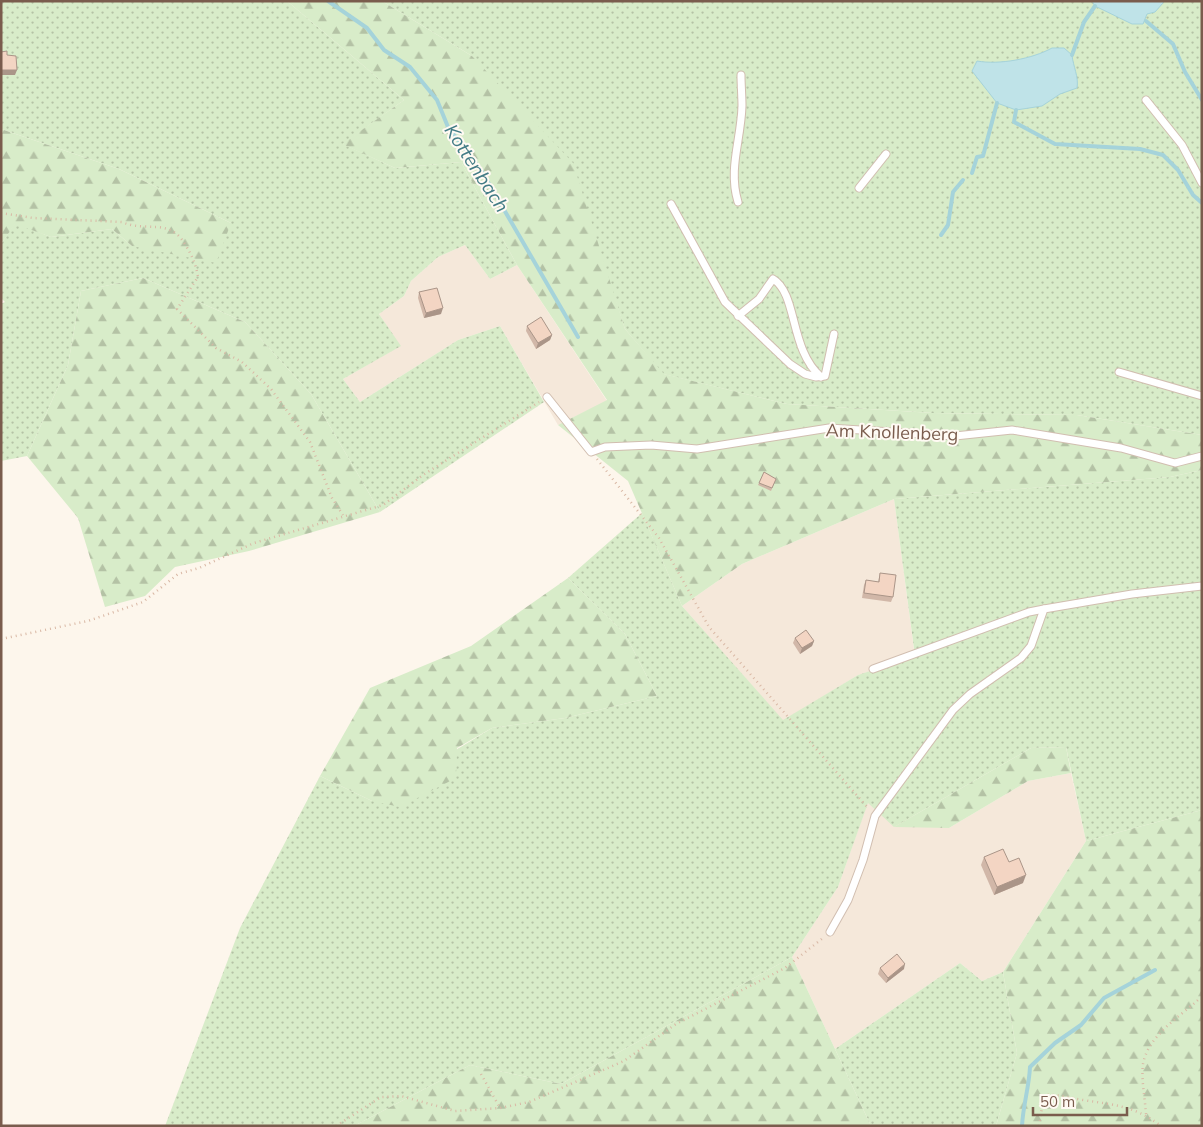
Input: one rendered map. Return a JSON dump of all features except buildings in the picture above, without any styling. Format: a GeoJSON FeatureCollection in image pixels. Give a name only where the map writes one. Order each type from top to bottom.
{"type":"FeatureCollection","features":[{"type":"Feature","properties":{"kind":"lane"},"geometry":{"type":"LineString","coordinates":[[738,202],[733,185],[733,163],[742,107],[741,75]]}},
{"type":"Feature","properties":{"kind":"lane"},"geometry":{"type":"LineString","coordinates":[[1146,100],[1182,145],[1202,183]]}},
{"type":"Feature","properties":{"kind":"lane"},"geometry":{"type":"LineString","coordinates":[[859,188],[886,154]]}},
{"type":"Feature","properties":{"kind":"lane"},"geometry":{"type":"LineString","coordinates":[[671,204],[725,302],[790,364],[805,374],[825,376],[834,334]]}},
{"type":"Feature","properties":{"kind":"lane"},"geometry":{"type":"LineString","coordinates":[[738,316],[759,299],[773,279],[781,284],[788,295],[802,351],[812,368],[821,377]]}},
{"type":"Feature","properties":{"kind":"lane"},"geometry":{"type":"LineString","coordinates":[[1119,372],[1202,396]]}},
{"type":"Feature","properties":{"kind":"lane"},"geometry":{"type":"LineString","coordinates":[[546,397],[591,452]]}},
{"type":"Feature","properties":{"kind":"lane","name":"Am Knollenberg"},"geometry":{"type":"LineString","coordinates":[[591,452],[605,447],[651,445],[697,449],[829,428],[954,436],[1012,430],[1121,448],[1175,463],[1202,456]]}},
{"type":"Feature","properties":{"kind":"lane"},"geometry":{"type":"LineString","coordinates":[[873,668],[1029,612],[1132,594],[1202,586]]}},
{"type":"Feature","properties":{"kind":"lane"},"geometry":{"type":"LineString","coordinates":[[830,932],[848,900],[863,860],[875,816],[953,710],[975,690],[1021,658],[1031,646],[1044,609]]}},
{"type":"Feature","properties":{"kind":"path"},"geometry":{"type":"LineString","coordinates":[[1,213],[33,218],[122,222],[134,227],[163,227],[177,232],[195,261],[198,277],[177,309],[216,348],[242,362],[271,389],[310,442],[332,498],[344,516]]}},
{"type":"Feature","properties":{"kind":"path"},"geometry":{"type":"LineString","coordinates":[[1,639],[88,622],[143,602],[178,574],[199,568],[254,543],[382,504],[423,475],[546,397]]}},
{"type":"Feature","properties":{"kind":"path"},"geometry":{"type":"LineString","coordinates":[[591,452],[659,538],[709,627],[875,816]]}},
{"type":"Feature","properties":{"kind":"path"},"geometry":{"type":"LineString","coordinates":[[336,1126],[381,1097],[400,1096],[455,1111],[500,1108],[529,1102],[624,1061],[676,1024],[785,968],[830,932]]}},
{"type":"Feature","properties":{"kind":"path"},"geometry":{"type":"LineString","coordinates":[[1146,1114],[1143,1065],[1146,1054],[1153,1040],[1198,1000],[1202,1002]]}},
{"type":"Feature","properties":{"kind":"path"},"geometry":{"type":"LineString","coordinates":[[481,1074],[500,1108]]}},
{"type":"Feature","properties":{"kind":"path"},"geometry":{"type":"LineString","coordinates":[[1039,1126],[1044,1095],[1058,1094],[1117,1104],[1146,1114],[1161,1126]]}},
{"type":"Feature","properties":{"kind":"shaded area"},"geometry":{"type":"Polygon","coordinates":[[[465,245],[490,279],[517,265],[607,401],[558,425],[500,326],[458,340],[360,402],[343,379],[400,346],[379,314],[404,296],[411,281],[438,257],[465,245]]]}},
{"type":"Feature","properties":{"kind":"shaded area"},"geometry":{"type":"Polygon","coordinates":[[[894,499],[915,657],[858,675],[783,721],[682,606],[742,564],[894,499]]]}},
{"type":"Feature","properties":{"kind":"shaded area"},"geometry":{"type":"Polygon","coordinates":[[[1071,773],[1086,841],[1003,972],[982,981],[960,963],[835,1049],[792,957],[838,887],[868,802],[949,828],[1028,781],[1071,773]]]}},
{"type":"Feature","properties":{"kind":"green space"},"geometry":{"type":"Polygon","coordinates":[[[1,1],[287,1],[404,100],[343,144],[395,168],[461,162],[517,265],[490,279],[465,245],[438,257],[411,281],[404,296],[379,314],[401,346],[343,379],[360,402],[458,340],[500,326],[544,402],[380,512],[311,394],[245,322],[143,278],[81,291],[68,365],[27,456],[1,461],[1,304],[5,302],[1,298],[1,244],[15,223],[51,237],[112,229],[132,246],[231,223],[119,169],[1,129],[1,1]]]}},
{"type":"Feature","properties":{"kind":"green space"},"geometry":{"type":"Polygon","coordinates":[[[287,1],[382,1],[472,56],[573,163],[625,329],[664,374],[787,404],[933,413],[1077,415],[1202,435],[1202,470],[1170,477],[894,499],[742,564],[682,606],[628,481],[558,425],[607,400],[517,265],[461,162],[395,168],[342,144],[404,100],[287,1]]]}},
{"type":"Feature","properties":{"kind":"green space"},"geometry":{"type":"Polygon","coordinates":[[[382,1],[1202,1],[1202,435],[1077,415],[933,413],[787,404],[663,374],[625,329],[605,269],[472,56],[382,1]]]}},
{"type":"Feature","properties":{"kind":"green space"},"geometry":{"type":"Polygon","coordinates":[[[1,129],[119,169],[231,223],[216,263],[132,246],[112,229],[51,237],[15,224],[1,244],[1,129]]]}},
{"type":"Feature","properties":{"kind":"green space"},"geometry":{"type":"Polygon","coordinates":[[[143,278],[245,322],[311,394],[380,512],[249,551],[175,567],[145,596],[105,607],[78,518],[27,456],[68,365],[81,291],[143,278]]]}},
{"type":"Feature","properties":{"kind":"green space"},"geometry":{"type":"Polygon","coordinates":[[[1202,470],[1202,810],[1086,841],[1066,747],[1031,748],[894,827],[868,803],[838,887],[792,957],[561,1084],[470,1065],[354,1126],[165,1126],[240,928],[320,776],[372,801],[492,728],[565,718],[657,696],[625,634],[568,578],[642,513],[682,606],[783,720],[858,675],[915,656],[894,499],[1170,477],[1202,470]]]}},
{"type":"Feature","properties":{"kind":"green space"},"geometry":{"type":"Polygon","coordinates":[[[568,578],[625,634],[657,696],[565,718],[492,728],[457,748],[456,778],[400,807],[372,801],[320,776],[370,688],[471,646],[568,578]]]}},
{"type":"Feature","properties":{"kind":"green space"},"geometry":{"type":"Polygon","coordinates":[[[1066,747],[1071,773],[1028,781],[949,828],[894,827],[1031,748],[1066,747]]]}},
{"type":"Feature","properties":{"kind":"green space"},"geometry":{"type":"Polygon","coordinates":[[[1202,810],[1202,1126],[996,1126],[1017,1053],[1003,972],[1086,841],[1202,810]]]}},
{"type":"Feature","properties":{"kind":"green space"},"geometry":{"type":"Polygon","coordinates":[[[792,957],[871,1126],[354,1126],[470,1065],[561,1084],[792,957]]]}},
{"type":"Feature","properties":{"kind":"green space"},"geometry":{"type":"Polygon","coordinates":[[[960,963],[982,981],[1003,972],[1017,1053],[996,1126],[871,1126],[835,1049],[960,963]]]}},
{"type":"Feature","properties":{"kind":"water"},"geometry":{"type":"Polygon","coordinates":[[[1092,1],[1163,1],[1163,3],[1155,12],[1147,14],[1143,24],[1132,24],[1095,6],[1092,1]]]}},
{"type":"Feature","properties":{"kind":"water"},"geometry":{"type":"Polygon","coordinates":[[[1052,48],[1064,48],[1072,55],[1077,88],[1060,94],[1042,106],[1016,110],[997,103],[972,71],[977,61],[1015,60],[1052,48]]]}},
{"type":"Feature","properties":{"kind":"waterway","name":"Kottenbach"},"geometry":{"type":"LineString","coordinates":[[328,1],[367,28],[384,50],[410,67],[437,100],[448,127],[481,170],[578,337]]}},
{"type":"Feature","properties":{"kind":"waterway"},"geometry":{"type":"LineString","coordinates":[[1072,55],[1084,22],[1095,6]]}},
{"type":"Feature","properties":{"kind":"waterway"},"geometry":{"type":"LineString","coordinates":[[1146,21],[1173,44],[1185,72],[1202,100]]}},
{"type":"Feature","properties":{"kind":"waterway"},"geometry":{"type":"LineString","coordinates":[[972,173],[977,157],[983,156],[997,103]]}},
{"type":"Feature","properties":{"kind":"waterway"},"geometry":{"type":"LineString","coordinates":[[1016,110],[1014,122],[1055,144],[1140,149],[1163,155],[1178,170],[1193,195],[1202,203]]}},
{"type":"Feature","properties":{"kind":"waterway"},"geometry":{"type":"LineString","coordinates":[[941,235],[948,225],[953,192],[963,180]]}},
{"type":"Feature","properties":{"kind":"waterway"},"geometry":{"type":"LineString","coordinates":[[1022,1126],[1030,1067],[1055,1043],[1081,1025],[1104,998],[1155,970]]}}]}
